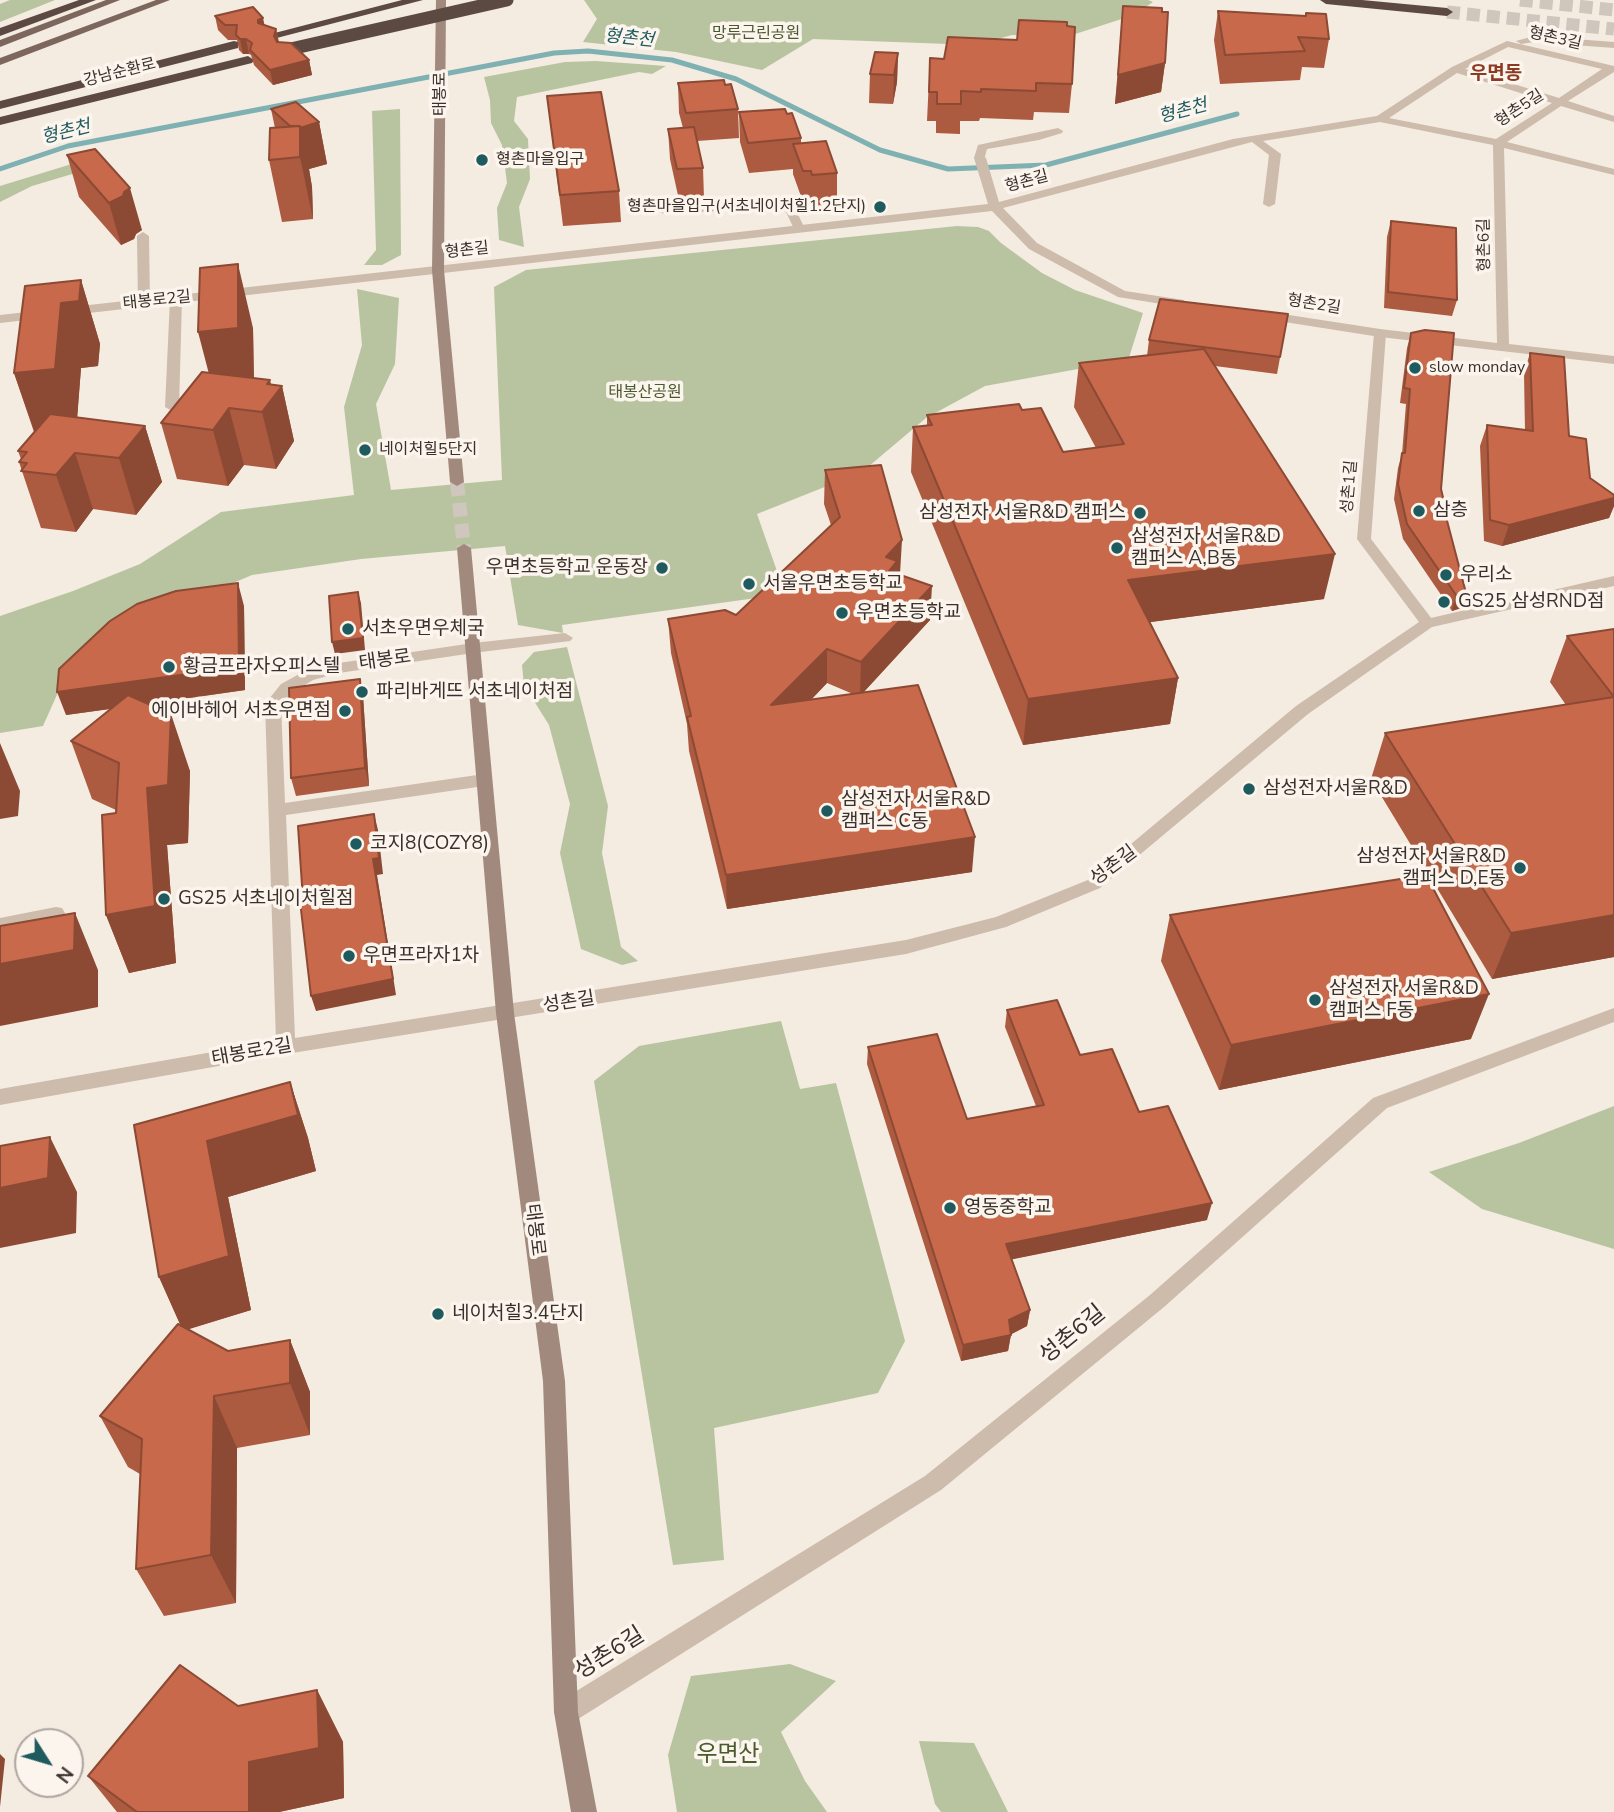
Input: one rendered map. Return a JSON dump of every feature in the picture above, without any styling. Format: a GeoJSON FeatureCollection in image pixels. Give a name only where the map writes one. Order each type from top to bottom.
{"type":"FeatureCollection","features":[{"type":"Feature","properties":{"kind":"highway"},"geometry":{"type":"LineString","coordinates":[[0,32],[90,0]]}},
{"type":"Feature","properties":{"kind":"highway"},"geometry":{"type":"LineString","coordinates":[[269,36],[417,0]]}},
{"type":"Feature","properties":{"kind":"highway"},"geometry":{"type":"LineString","coordinates":[[286,50],[507,0]]}},
{"type":"Feature","properties":{"kind":"highway"},"geometry":{"type":"LineString","coordinates":[[1326,0],[1447,12]]}},
{"type":"Feature","properties":{"kind":"highway","name":"강남순환로"},"geometry":{"type":"LineString","coordinates":[[0,106],[234,45]]}},
{"type":"Feature","properties":{"kind":"highway","name":"강남순환로"},"geometry":{"type":"LineString","coordinates":[[0,121],[248,60]]}},
{"type":"Feature","properties":{"kind":"main road"},"geometry":{"type":"LineString","coordinates":[[0,44],[116,0]]}},
{"type":"Feature","properties":{"kind":"main road"},"geometry":{"type":"LineString","coordinates":[[0,62],[165,0]]}},
{"type":"Feature","properties":{"kind":"street","name":"태봉로"},"geometry":{"type":"LineString","coordinates":[[441,0],[438,270],[457,482]]}},
{"type":"Feature","properties":{"kind":"street"},"geometry":{"type":"LineString","coordinates":[[1507,44],[1534,39],[1614,45]]}},
{"type":"Feature","properties":{"kind":"street","name":"형촌3길"},"geometry":{"type":"LineString","coordinates":[[1380,119],[1456,69],[1507,44],[1613,69]]}},
{"type":"Feature","properties":{"kind":"street"},"geometry":{"type":"LineString","coordinates":[[1456,69],[1559,102]]}},
{"type":"Feature","properties":{"kind":"street","name":"형촌5길"},"geometry":{"type":"LineString","coordinates":[[1498,143],[1613,69]]}},
{"type":"Feature","properties":{"kind":"street","name":"형촌5길"},"geometry":{"type":"LineString","coordinates":[[1559,102],[1614,119]]}},
{"type":"Feature","properties":{"kind":"street","name":"형촌길"},"geometry":{"type":"LineString","coordinates":[[438,270],[995,207],[1254,139],[1380,119],[1498,143],[1614,172]]}},
{"type":"Feature","properties":{"kind":"street"},"geometry":{"type":"LineString","coordinates":[[1058,131],[1043,138],[1002,141],[982,148],[980,158],[995,207],[1033,246],[1122,294],[1199,306]]}},
{"type":"Feature","properties":{"kind":"street"},"geometry":{"type":"LineString","coordinates":[[1254,139],[1275,153],[1269,204]]}},
{"type":"Feature","properties":{"kind":"street","name":"형촌6길"},"geometry":{"type":"LineString","coordinates":[[1498,143],[1503,347]]}},
{"type":"Feature","properties":{"kind":"street"},"geometry":{"type":"LineString","coordinates":[[664,211],[772,205],[791,210],[799,229]]}},
{"type":"Feature","properties":{"kind":"street"},"geometry":{"type":"LineString","coordinates":[[144,236],[144,303]]}},
{"type":"Feature","properties":{"kind":"street","name":"태봉로2길"},"geometry":{"type":"LineString","coordinates":[[0,319],[438,270]]}},
{"type":"Feature","properties":{"kind":"street"},"geometry":{"type":"LineString","coordinates":[[172,407],[176,299]]}},
{"type":"Feature","properties":{"kind":"street","name":"형촌2길"},"geometry":{"type":"LineString","coordinates":[[1251,313],[1380,333],[1614,360]]}},
{"type":"Feature","properties":{"kind":"street","name":"성촌1길"},"geometry":{"type":"LineString","coordinates":[[1380,333],[1364,539],[1427,623]]}},
{"type":"Feature","properties":{"kind":"street","name":"태봉로"},"geometry":{"type":"LineString","coordinates":[[464,548],[505,1013],[554,1381],[566,1712],[584,1812]]}},
{"type":"Feature","properties":{"kind":"street","name":"성촌길"},"geometry":{"type":"LineString","coordinates":[[505,1013],[906,947],[1000,922],[1094,884],[1302,710],[1427,623],[1614,581]]}},
{"type":"Feature","properties":{"kind":"street"},"geometry":{"type":"LineString","coordinates":[[473,648],[565,638]]}},
{"type":"Feature","properties":{"kind":"street","name":"태봉로"},"geometry":{"type":"LineString","coordinates":[[286,1047],[273,704],[287,688],[308,676],[340,668],[473,648]]}},
{"type":"Feature","properties":{"kind":"street"},"geometry":{"type":"LineString","coordinates":[[277,810],[484,780]]}},
{"type":"Feature","properties":{"kind":"street"},"geometry":{"type":"LineString","coordinates":[[0,925],[56,913]]}},
{"type":"Feature","properties":{"kind":"street","name":"태봉로2길"},"geometry":{"type":"LineString","coordinates":[[0,1097],[286,1047],[505,1013]]}},
{"type":"Feature","properties":{"kind":"street","name":"성촌6길"},"geometry":{"type":"LineString","coordinates":[[566,1712],[933,1483],[1157,1301],[1380,1103],[1614,1015]]}},
{"type":"Feature","properties":{"kind":"green space"},"geometry":{"type":"Polygon","coordinates":[[[10,0],[55,0],[0,22],[0,4],[10,0]]]}},
{"type":"Feature","properties":{"kind":"green space","name":"망루근린공원"},"geometry":{"type":"Polygon","coordinates":[[[584,0],[1153,2],[1134,15],[1069,36],[1012,35],[976,45],[813,39],[762,70],[676,52],[583,42],[597,19],[584,0]]]}},
{"type":"Feature","properties":{"kind":"green space"},"geometry":{"type":"Polygon","coordinates":[[[596,61],[666,66],[652,74],[639,72],[517,97],[514,121],[528,139],[530,179],[519,207],[524,247],[499,240],[497,208],[507,183],[502,145],[491,123],[490,100],[484,77],[565,62],[596,61]]]}},
{"type":"Feature","properties":{"kind":"green space"},"geometry":{"type":"Polygon","coordinates":[[[400,109],[401,255],[382,265],[364,265],[376,250],[372,111],[400,109]]]}},
{"type":"Feature","properties":{"kind":"green space"},"geometry":{"type":"Polygon","coordinates":[[[75,163],[79,172],[32,186],[0,202],[0,186],[75,163]]]}},
{"type":"Feature","properties":{"kind":"green space","name":"태봉산공원"},"geometry":{"type":"Polygon","coordinates":[[[957,226],[978,227],[989,231],[1042,273],[1075,290],[1143,313],[1127,364],[1089,367],[985,386],[926,418],[862,472],[757,514],[785,594],[562,625],[563,633],[518,625],[505,546],[361,559],[252,575],[145,620],[68,670],[43,726],[0,733],[0,616],[140,564],[221,512],[354,495],[344,407],[362,345],[357,289],[399,298],[395,364],[376,404],[391,490],[502,480],[494,287],[526,270],[957,226]]]}},
{"type":"Feature","properties":{"kind":"green space"},"geometry":{"type":"Polygon","coordinates":[[[567,647],[608,806],[602,853],[621,947],[638,961],[622,965],[581,949],[560,853],[570,804],[549,725],[524,685],[522,665],[534,652],[567,647]]]}},
{"type":"Feature","properties":{"kind":"green space"},"geometry":{"type":"Polygon","coordinates":[[[781,1021],[800,1089],[836,1083],[905,1341],[878,1393],[714,1428],[724,1560],[673,1565],[594,1081],[639,1046],[781,1021]]]}},
{"type":"Feature","properties":{"kind":"green space"},"geometry":{"type":"Polygon","coordinates":[[[1614,1106],[1614,1249],[1482,1209],[1429,1172],[1519,1143],[1614,1106]]]}},
{"type":"Feature","properties":{"kind":"green space","name":"우면산"},"geometry":{"type":"Polygon","coordinates":[[[790,1664],[836,1681],[781,1732],[805,1781],[827,1812],[677,1812],[668,1755],[691,1676],[790,1664]]]}},
{"type":"Feature","properties":{"kind":"green space"},"geometry":{"type":"Polygon","coordinates":[[[919,1741],[974,1743],[1008,1812],[941,1812],[935,1804],[919,1741]]]}},
{"type":"Feature","properties":{"kind":"building"},"geometry":{"type":"Polygon","coordinates":[[[1123,6],[1162,8],[1162,12],[1168,12],[1165,63],[1118,75],[1123,6]]]}},
{"type":"Feature","properties":{"kind":"building"},"geometry":{"type":"Polygon","coordinates":[[[253,7],[263,18],[258,20],[258,23],[276,29],[274,36],[277,42],[291,43],[309,60],[270,70],[250,50],[252,43],[236,35],[237,25],[225,25],[215,16],[253,7]]]}},
{"type":"Feature","properties":{"kind":"building"},"geometry":{"type":"Polygon","coordinates":[[[1218,11],[1306,16],[1306,13],[1326,14],[1329,39],[1298,37],[1305,51],[1225,55],[1218,11]]]}},
{"type":"Feature","properties":{"kind":"building"},"geometry":{"type":"Polygon","coordinates":[[[1019,20],[1067,22],[1067,26],[1075,27],[1072,84],[1036,83],[1036,91],[961,91],[961,104],[937,104],[937,92],[929,92],[930,58],[944,59],[948,37],[1017,40],[1019,20]]]}},
{"type":"Feature","properties":{"kind":"building"},"geometry":{"type":"Polygon","coordinates":[[[875,52],[898,53],[894,75],[870,74],[875,52]]]}},
{"type":"Feature","properties":{"kind":"building"},"geometry":{"type":"Polygon","coordinates":[[[724,80],[725,85],[731,84],[738,109],[686,113],[678,83],[724,80]]]}},
{"type":"Feature","properties":{"kind":"building"},"geometry":{"type":"Polygon","coordinates":[[[601,92],[619,191],[560,195],[547,96],[601,92]]]}},
{"type":"Feature","properties":{"kind":"building"},"geometry":{"type":"Polygon","coordinates":[[[296,102],[319,122],[300,128],[290,126],[271,109],[296,102]]]}},
{"type":"Feature","properties":{"kind":"building"},"geometry":{"type":"Polygon","coordinates":[[[785,109],[787,114],[792,113],[801,138],[748,143],[739,112],[785,109]]]}},
{"type":"Feature","properties":{"kind":"building"},"geometry":{"type":"Polygon","coordinates":[[[300,126],[300,157],[269,160],[270,128],[300,126]]]}},
{"type":"Feature","properties":{"kind":"building"},"geometry":{"type":"Polygon","coordinates":[[[694,127],[703,168],[677,169],[668,129],[694,127]]]}},
{"type":"Feature","properties":{"kind":"building"},"geometry":{"type":"Polygon","coordinates":[[[826,141],[837,173],[812,175],[811,171],[803,171],[793,144],[826,141]]]}},
{"type":"Feature","properties":{"kind":"building"},"geometry":{"type":"Polygon","coordinates":[[[95,149],[130,188],[123,196],[109,203],[67,155],[95,149]]]}},
{"type":"Feature","properties":{"kind":"building"},"geometry":{"type":"Polygon","coordinates":[[[1391,221],[1456,228],[1457,300],[1388,292],[1391,221]]]}},
{"type":"Feature","properties":{"kind":"building"},"geometry":{"type":"Polygon","coordinates":[[[238,264],[238,328],[198,332],[200,268],[238,264]]]}},
{"type":"Feature","properties":{"kind":"building"},"geometry":{"type":"Polygon","coordinates":[[[81,280],[79,301],[61,303],[55,369],[14,373],[25,286],[81,280]]]}},
{"type":"Feature","properties":{"kind":"building"},"geometry":{"type":"Polygon","coordinates":[[[1160,299],[1288,314],[1280,357],[1149,340],[1160,299]]]}},
{"type":"Feature","properties":{"kind":"building"},"geometry":{"type":"Polygon","coordinates":[[[1425,330],[1454,333],[1441,489],[1466,593],[1456,595],[1407,524],[1398,484],[1402,453],[1405,453],[1410,389],[1404,388],[1411,333],[1425,330]]]}},
{"type":"Feature","properties":{"kind":"building","name":"삼성전자 서울R&D 캠퍼스 A,B동"},"geometry":{"type":"Polygon","coordinates":[[[1204,349],[1335,554],[1128,580],[1178,678],[1028,699],[913,427],[932,425],[927,415],[1019,404],[1022,410],[1041,408],[1063,452],[1124,444],[1079,363],[1204,349]]]}},
{"type":"Feature","properties":{"kind":"building"},"geometry":{"type":"Polygon","coordinates":[[[1530,353],[1564,357],[1569,436],[1586,439],[1590,478],[1614,495],[1614,498],[1509,525],[1490,520],[1487,425],[1533,431],[1530,353]]]}},
{"type":"Feature","properties":{"kind":"building"},"geometry":{"type":"Polygon","coordinates":[[[202,372],[270,380],[267,384],[282,386],[262,412],[229,408],[213,430],[161,423],[202,372]]]}},
{"type":"Feature","properties":{"kind":"building"},"geometry":{"type":"Polygon","coordinates":[[[50,414],[145,426],[119,458],[75,453],[56,475],[21,471],[27,463],[19,462],[27,452],[18,451],[50,414]]]}},
{"type":"Feature","properties":{"kind":"building"},"geometry":{"type":"Polygon","coordinates":[[[881,465],[902,540],[886,557],[897,561],[889,571],[932,586],[861,662],[827,649],[771,705],[918,685],[975,837],[726,875],[687,717],[691,716],[668,619],[725,610],[736,615],[840,517],[825,470],[881,465]]]}},
{"type":"Feature","properties":{"kind":"building","name":"황금프라자오피스텔"},"geometry":{"type":"Polygon","coordinates":[[[238,583],[239,667],[57,692],[59,669],[110,621],[137,604],[176,591],[238,583]]]}},
{"type":"Feature","properties":{"kind":"building","name":"서초우면우체국"},"geometry":{"type":"Polygon","coordinates":[[[358,592],[363,638],[332,642],[329,596],[358,592]]]}},
{"type":"Feature","properties":{"kind":"building"},"geometry":{"type":"Polygon","coordinates":[[[1614,629],[1614,697],[1567,636],[1614,629]]]}},
{"type":"Feature","properties":{"kind":"building"},"geometry":{"type":"Polygon","coordinates":[[[360,679],[365,768],[291,778],[289,688],[360,679]]]}},
{"type":"Feature","properties":{"kind":"building"},"geometry":{"type":"Polygon","coordinates":[[[128,695],[171,714],[168,785],[147,788],[155,906],[106,915],[102,815],[116,813],[119,763],[71,741],[128,695]]]}},
{"type":"Feature","properties":{"kind":"building","name":"삼성전자 서울R&D 캠퍼스 D,E동"},"geometry":{"type":"Polygon","coordinates":[[[1614,697],[1614,915],[1511,933],[1385,733],[1614,697]]]}},
{"type":"Feature","properties":{"kind":"building"},"geometry":{"type":"Polygon","coordinates":[[[374,814],[379,858],[373,859],[393,979],[311,996],[300,901],[303,900],[298,826],[374,814]]]}},
{"type":"Feature","properties":{"kind":"building"},"geometry":{"type":"Polygon","coordinates":[[[1426,875],[1489,994],[1231,1045],[1170,915],[1426,875]]]}},
{"type":"Feature","properties":{"kind":"building"},"geometry":{"type":"Polygon","coordinates":[[[75,913],[74,950],[0,964],[0,926],[75,913]]]}},
{"type":"Feature","properties":{"kind":"building","name":"영동중학교"},"geometry":{"type":"Polygon","coordinates":[[[1057,1000],[1080,1055],[1112,1049],[1139,1112],[1168,1106],[1212,1203],[1006,1244],[1030,1310],[1009,1320],[1011,1335],[963,1345],[868,1047],[937,1034],[967,1119],[1044,1105],[1007,1010],[1057,1000]]]}},
{"type":"Feature","properties":{"kind":"building"},"geometry":{"type":"Polygon","coordinates":[[[290,1082],[298,1115],[207,1141],[229,1256],[159,1277],[134,1125],[290,1082]]]}},
{"type":"Feature","properties":{"kind":"building"},"geometry":{"type":"Polygon","coordinates":[[[50,1137],[48,1178],[0,1188],[0,1146],[50,1137]]]}},
{"type":"Feature","properties":{"kind":"building"},"geometry":{"type":"Polygon","coordinates":[[[178,1324],[228,1351],[290,1340],[290,1383],[214,1396],[211,1555],[136,1569],[142,1439],[100,1416],[178,1324]]]}},
{"type":"Feature","properties":{"kind":"building"},"geometry":{"type":"Polygon","coordinates":[[[180,1665],[238,1706],[317,1690],[319,1748],[249,1762],[249,1812],[137,1812],[88,1776],[180,1665]]]}},
{"type":"Feature","properties":{"kind":"waterway","name":"형촌천"},"geometry":{"type":"LineString","coordinates":[[0,169],[68,146],[554,53],[588,51],[672,60],[736,79],[880,150],[948,169],[1046,165],[1237,114]]}},
{"type":"Feature","properties":{"kind":"tunnel"},"geometry":{"type":"LineString","coordinates":[[1520,0],[1614,10]]}},
{"type":"Feature","properties":{"kind":"tunnel"},"geometry":{"type":"LineString","coordinates":[[1447,12],[1614,29]]}},
{"type":"Feature","properties":{"kind":"tunnel"},"geometry":{"type":"LineString","coordinates":[[457,482],[464,548]]}},
{"type":"Feature","properties":{"kind":"place","name":"형촌마을입구"},"geometry":{"type":"Point","coordinates":[482,160]}},
{"type":"Feature","properties":{"kind":"place","name":"형촌마을입구(서초네이처힐1.2단지)"},"geometry":{"type":"Point","coordinates":[880,207]}},
{"type":"Feature","properties":{"kind":"place","name":"slow monday"},"geometry":{"type":"Point","coordinates":[1415,368]}},
{"type":"Feature","properties":{"kind":"place","name":"네이처힐5단지"},"geometry":{"type":"Point","coordinates":[365,450]}},
{"type":"Feature","properties":{"kind":"place","name":"삼층"},"geometry":{"type":"Point","coordinates":[1419,511]}},
{"type":"Feature","properties":{"kind":"place","name":"삼성전자 서울R&D 캠퍼스"},"geometry":{"type":"Point","coordinates":[1140,513]}},
{"type":"Feature","properties":{"kind":"place","name":"삼성전자 서울R&D 캠퍼스 A,B동"},"geometry":{"type":"Point","coordinates":[1117,548]}},
{"type":"Feature","properties":{"kind":"place","name":"우면초등학교 운동장"},"geometry":{"type":"Point","coordinates":[662,568]}},
{"type":"Feature","properties":{"kind":"place","name":"우리소"},"geometry":{"type":"Point","coordinates":[1446,575]}},
{"type":"Feature","properties":{"kind":"place","name":"서울우면초등학교"},"geometry":{"type":"Point","coordinates":[749,584]}},
{"type":"Feature","properties":{"kind":"place","name":"GS25 삼성RND점"},"geometry":{"type":"Point","coordinates":[1444,602]}},
{"type":"Feature","properties":{"kind":"place","name":"우면초등학교"},"geometry":{"type":"Point","coordinates":[842,613]}},
{"type":"Feature","properties":{"kind":"place","name":"서초우면우체국"},"geometry":{"type":"Point","coordinates":[348,629]}},
{"type":"Feature","properties":{"kind":"place","name":"황금프라자오피스텔"},"geometry":{"type":"Point","coordinates":[169,667]}},
{"type":"Feature","properties":{"kind":"place","name":"파리바게뜨 서초네이처점"},"geometry":{"type":"Point","coordinates":[362,692]}},
{"type":"Feature","properties":{"kind":"place","name":"에이바헤어 서초우면점"},"geometry":{"type":"Point","coordinates":[345,711]}},
{"type":"Feature","properties":{"kind":"place","name":"삼성전자서울R&D"},"geometry":{"type":"Point","coordinates":[1249,789]}},
{"type":"Feature","properties":{"kind":"place","name":"삼성전자 서울R&D 캠퍼스 C동"},"geometry":{"type":"Point","coordinates":[827,811]}},
{"type":"Feature","properties":{"kind":"place","name":"코지8(COZY8)"},"geometry":{"type":"Point","coordinates":[356,844]}},
{"type":"Feature","properties":{"kind":"place","name":"삼성전자 서울R&D 캠퍼스 D,E동"},"geometry":{"type":"Point","coordinates":[1520,868]}},
{"type":"Feature","properties":{"kind":"place","name":"GS25 서초네이처힐점"},"geometry":{"type":"Point","coordinates":[164,899]}},
{"type":"Feature","properties":{"kind":"place","name":"우면프라자1차"},"geometry":{"type":"Point","coordinates":[349,956]}},
{"type":"Feature","properties":{"kind":"place","name":"삼성전자 서울R&D 캠퍼스 F동"},"geometry":{"type":"Point","coordinates":[1315,1000]}},
{"type":"Feature","properties":{"kind":"place","name":"영동중학교"},"geometry":{"type":"Point","coordinates":[950,1208]}},
{"type":"Feature","properties":{"kind":"place","name":"네이처힐3.4단지"},"geometry":{"type":"Point","coordinates":[438,1314]}},
{"type":"Feature","properties":{"kind":"district","name":"우면동"},"geometry":{"type":"Point","coordinates":[1496,74]}}]}
